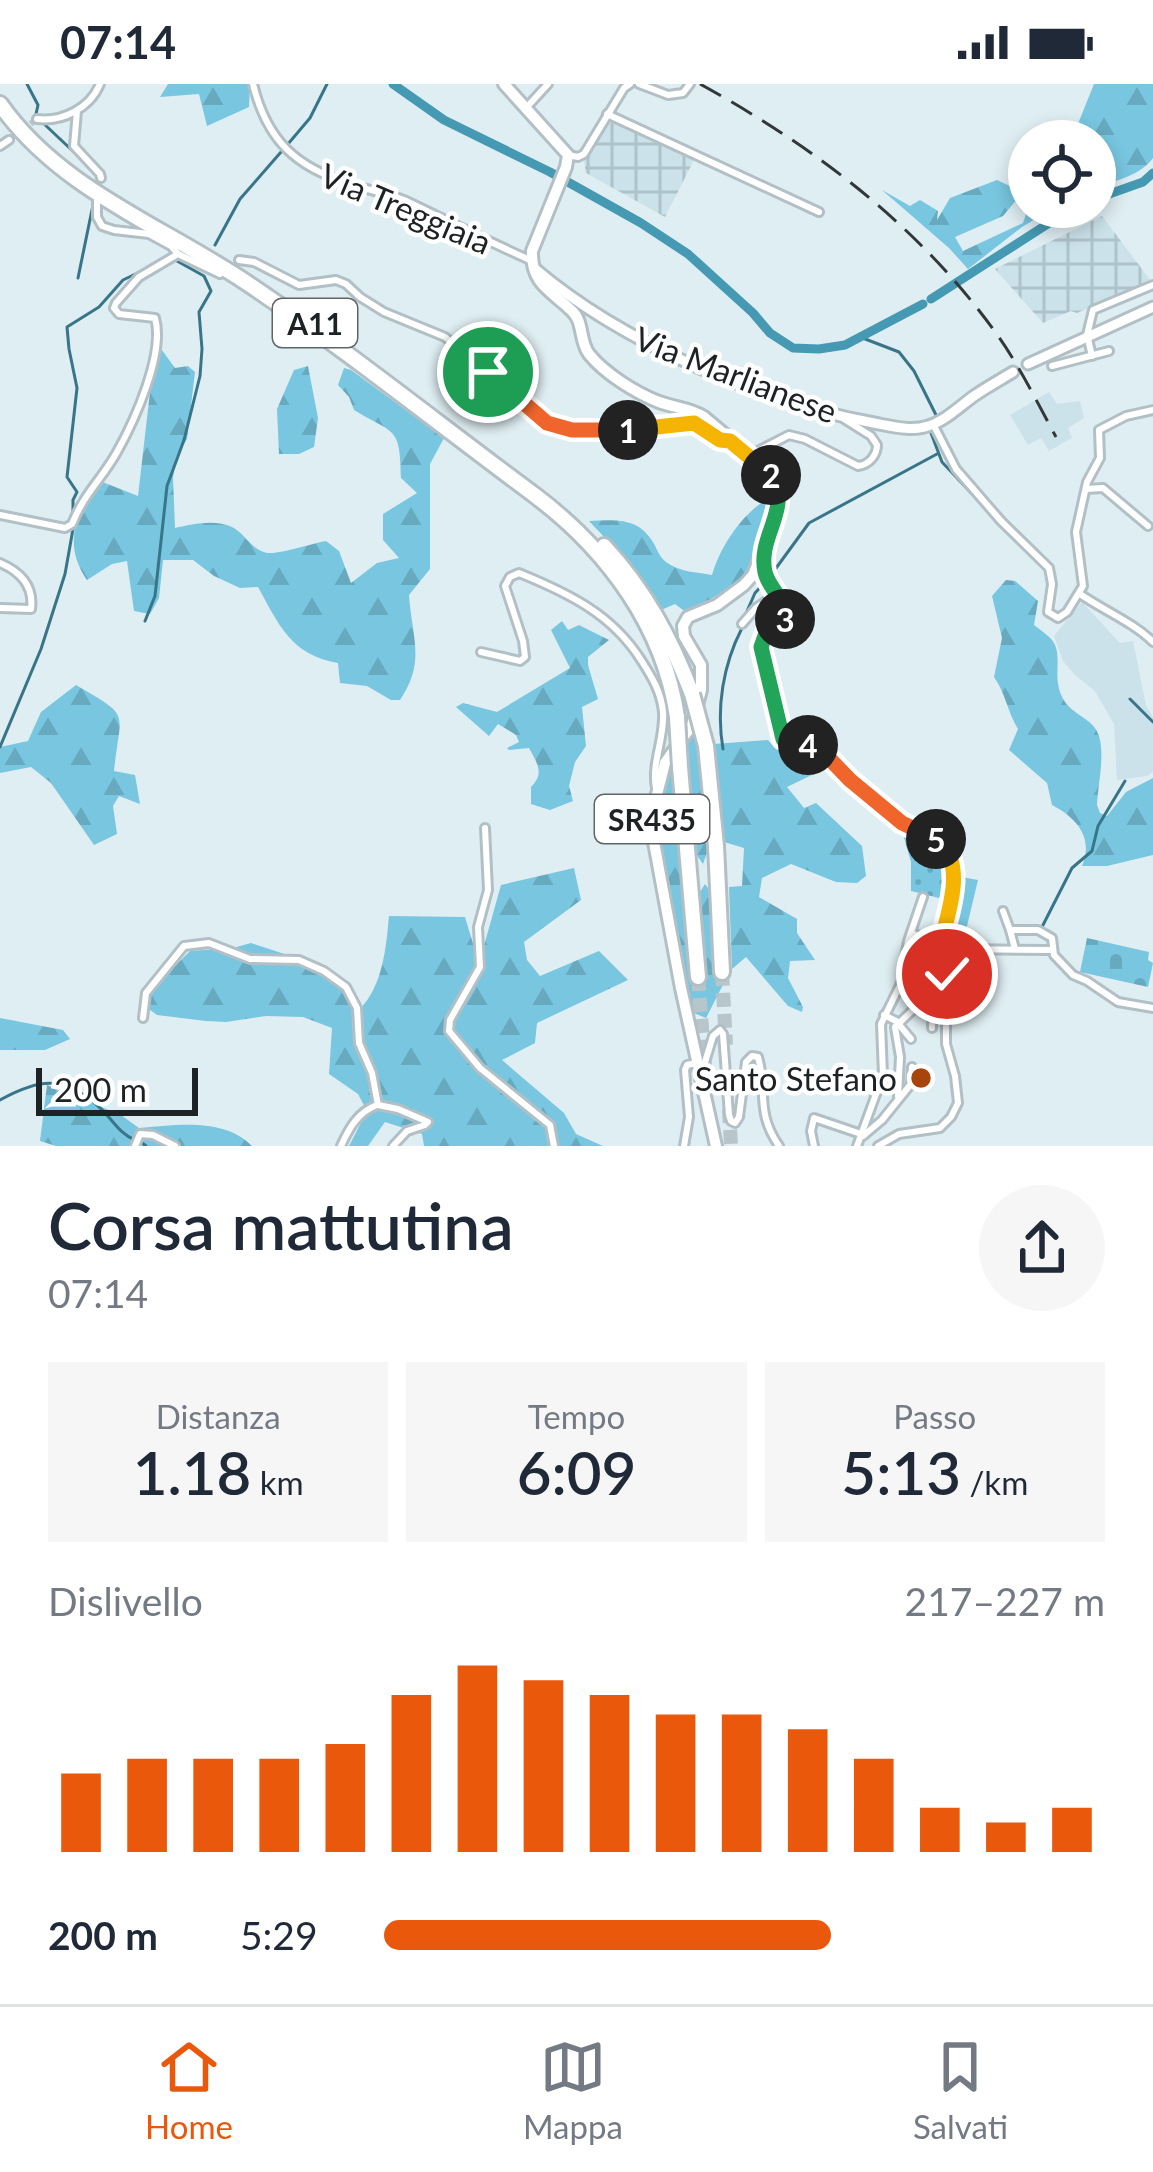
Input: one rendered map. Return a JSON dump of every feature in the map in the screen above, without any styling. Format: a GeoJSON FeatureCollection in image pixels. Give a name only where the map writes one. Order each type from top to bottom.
{"type":"FeatureCollection","features":[{"type":"Feature","properties":{"kind":"highway","name":"A11"},"geometry":{"type":"LineString","coordinates":[[0,90],[27,127],[57,156],[250,276],[565,508],[609,551],[664,629],[692,694],[706,746],[722,972]]}},
{"type":"Feature","properties":{"kind":"highway","name":"A11"},"geometry":{"type":"LineString","coordinates":[[0,104],[58,167],[255,288],[569,523],[615,574],[652,633],[670,681],[698,977]]}},
{"type":"Feature","properties":{"kind":"main road"},"geometry":{"type":"LineString","coordinates":[[504,84],[567,161],[532,251],[533,264]]}},
{"type":"Feature","properties":{"kind":"main road","name":"SR435"},"geometry":{"type":"LineString","coordinates":[[533,264],[549,293],[578,316],[585,347],[596,360],[637,392],[696,412],[772,476],[780,496],[753,574],[717,605],[688,617],[683,626],[701,665],[701,690],[694,721],[667,759],[652,814],[695,1063],[716,1146]]}},
{"type":"Feature","properties":{"kind":"street"},"geometry":{"type":"LineString","coordinates":[[37,119],[77,111],[93,98],[100,84]]}},
{"type":"Feature","properties":{"kind":"street","name":"Via Treggiaia"},"geometry":{"type":"LineString","coordinates":[[253,84],[266,123],[302,164],[404,201],[533,264]]}},
{"type":"Feature","properties":{"kind":"street"},"geometry":{"type":"LineString","coordinates":[[526,108],[548,84]]}},
{"type":"Feature","properties":{"kind":"street"},"geometry":{"type":"LineString","coordinates":[[567,161],[584,154],[630,84]]}},
{"type":"Feature","properties":{"kind":"street"},"geometry":{"type":"LineString","coordinates":[[639,84],[673,95],[683,93],[690,84]]}},
{"type":"Feature","properties":{"kind":"street"},"geometry":{"type":"LineString","coordinates":[[77,111],[74,146],[101,178]]}},
{"type":"Feature","properties":{"kind":"street"},"geometry":{"type":"LineString","coordinates":[[608,114],[819,212]]}},
{"type":"Feature","properties":{"kind":"street"},"geometry":{"type":"LineString","coordinates":[[0,146],[9,140]]}},
{"type":"Feature","properties":{"kind":"street"},"geometry":{"type":"LineString","coordinates":[[97,201],[97,218],[103,226],[149,235],[220,274]]}},
{"type":"Feature","properties":{"kind":"street"},"geometry":{"type":"LineString","coordinates":[[0,515],[65,528],[72,524],[80,503],[118,449],[140,400],[156,343],[155,318],[119,314],[114,308],[139,277],[178,254]]}},
{"type":"Feature","properties":{"kind":"street"},"geometry":{"type":"LineString","coordinates":[[239,260],[254,262],[298,285],[335,280],[346,284],[384,312],[446,337],[542,420],[557,427],[626,430],[691,423],[730,441]]}},
{"type":"Feature","properties":{"kind":"street","name":"Via Marlianese"},"geometry":{"type":"LineString","coordinates":[[533,264],[576,301],[623,330],[702,367],[841,416],[904,428],[933,424]]}},
{"type":"Feature","properties":{"kind":"street"},"geometry":{"type":"LineString","coordinates":[[1092,356],[1087,335],[1095,309],[1153,285]]}},
{"type":"Feature","properties":{"kind":"street"},"geometry":{"type":"LineString","coordinates":[[1028,364],[1153,307]]}},
{"type":"Feature","properties":{"kind":"street"},"geometry":{"type":"LineString","coordinates":[[1052,366],[1109,351]]}},
{"type":"Feature","properties":{"kind":"street"},"geometry":{"type":"LineString","coordinates":[[1013,372],[933,424],[956,469],[1047,565],[1052,584],[1048,612],[1054,618],[1065,614],[1083,583],[1076,532],[1088,478],[1100,458],[1099,430],[1126,416],[1153,410]]}},
{"type":"Feature","properties":{"kind":"street"},"geometry":{"type":"LineString","coordinates":[[750,455],[789,435],[865,465],[876,454],[877,445],[841,416]]}},
{"type":"Feature","properties":{"kind":"street"},"geometry":{"type":"LineString","coordinates":[[1086,489],[1103,488],[1148,526]]}},
{"type":"Feature","properties":{"kind":"street"},"geometry":{"type":"LineString","coordinates":[[766,543],[765,574],[792,615],[767,630],[761,647],[783,739],[824,753],[899,821],[940,841],[952,855],[953,879],[940,945],[932,1028]]}},
{"type":"Feature","properties":{"kind":"street"},"geometry":{"type":"LineString","coordinates":[[0,563],[22,576],[32,607],[27,611],[0,608]]}},
{"type":"Feature","properties":{"kind":"street"},"geometry":{"type":"LineString","coordinates":[[481,652],[520,661],[525,657],[505,586],[519,573],[569,593],[617,627],[657,685],[663,708],[654,777],[657,791]]}},
{"type":"Feature","properties":{"kind":"street"},"geometry":{"type":"LineString","coordinates":[[742,624],[778,593]]}},
{"type":"Feature","properties":{"kind":"street"},"geometry":{"type":"LineString","coordinates":[[1080,594],[1153,642]]}},
{"type":"Feature","properties":{"kind":"street"},"geometry":{"type":"LineString","coordinates":[[484,828],[488,890],[478,927],[479,968],[450,1020],[449,1031],[480,1068],[550,1125],[554,1146]]}},
{"type":"Feature","properties":{"kind":"street"},"geometry":{"type":"LineString","coordinates":[[859,1139],[884,1075],[880,1028],[906,972],[911,933],[923,898]]}},
{"type":"Feature","properties":{"kind":"street"},"geometry":{"type":"LineString","coordinates":[[1003,911],[1015,949]]}},
{"type":"Feature","properties":{"kind":"street"},"geometry":{"type":"LineString","coordinates":[[1010,930],[1044,932],[1052,938],[1054,955],[1072,975],[1118,1002],[1153,1008]]}},
{"type":"Feature","properties":{"kind":"street"},"geometry":{"type":"LineString","coordinates":[[911,933],[940,945],[977,950],[1052,950]]}},
{"type":"Feature","properties":{"kind":"street"},"geometry":{"type":"LineString","coordinates":[[143,1018],[146,993],[184,946],[208,943],[250,959],[299,960],[346,987],[357,1008],[359,1042],[378,1105]]}},
{"type":"Feature","properties":{"kind":"street"},"geometry":{"type":"LineString","coordinates":[[878,1146],[899,1134],[940,1128],[958,1103],[946,1044],[940,945]]}},
{"type":"Feature","properties":{"kind":"street"},"geometry":{"type":"LineString","coordinates":[[898,1096],[900,1057],[895,1029],[917,1006],[932,1002]]}},
{"type":"Feature","properties":{"kind":"street"},"geometry":{"type":"LineString","coordinates":[[884,1015],[911,1039]]}},
{"type":"Feature","properties":{"kind":"street"},"geometry":{"type":"LineString","coordinates":[[699,1081],[711,1038],[720,1030],[729,1115],[735,1123],[746,1062],[752,1055],[758,1057],[762,1108],[779,1146]]}},
{"type":"Feature","properties":{"kind":"street"},"geometry":{"type":"LineString","coordinates":[[684,1146],[689,1118],[685,1070],[695,1063]]}},
{"type":"Feature","properties":{"kind":"street"},"geometry":{"type":"LineString","coordinates":[[859,1139],[911,1084],[912,1067]]}},
{"type":"Feature","properties":{"kind":"street"},"geometry":{"type":"LineString","coordinates":[[341,1146],[356,1119],[378,1105],[428,1121],[407,1130],[393,1146]]}},
{"type":"Feature","properties":{"kind":"street"},"geometry":{"type":"LineString","coordinates":[[886,1115],[895,1126]]}},
{"type":"Feature","properties":{"kind":"street"},"geometry":{"type":"LineString","coordinates":[[814,1146],[813,1119],[859,1139]]}},
{"type":"Feature","properties":{"kind":"street"},"geometry":{"type":"LineString","coordinates":[[135,1146],[140,1134],[175,1146]]}},
{"type":"Feature","properties":{"kind":"shaded area"},"geometry":{"type":"Polygon","coordinates":[[[608,121],[695,158],[665,217],[586,173],[584,161],[608,121]]]}},
{"type":"Feature","properties":{"kind":"shaded area"},"geometry":{"type":"Polygon","coordinates":[[[1078,228],[1111,228],[1151,281],[1043,323],[995,269],[1078,228]]]}},
{"type":"Feature","properties":{"kind":"shaded area"},"geometry":{"type":"Polygon","coordinates":[[[1049,392],[1057,404],[1080,401],[1084,418],[1068,428],[1072,438],[1049,451],[1041,438],[1028,445],[1010,415],[1049,392]]]}},
{"type":"Feature","properties":{"kind":"shaded area"},"geometry":{"type":"Polygon","coordinates":[[[1082,602],[1120,643],[1133,641],[1146,706],[1153,717],[1153,772],[1147,776],[1117,780],[1114,724],[1095,691],[1063,661],[1054,636],[1082,602]]]}},
{"type":"Feature","properties":{"kind":"green space"},"geometry":{"type":"Polygon","coordinates":[[[168,84],[250,84],[249,107],[207,126],[199,94],[160,97],[168,84]]]}},
{"type":"Feature","properties":{"kind":"green space"},"geometry":{"type":"Polygon","coordinates":[[[1094,84],[1153,84],[1153,158],[1134,174],[1116,181],[1116,120],[1079,120],[1094,84]]]}},
{"type":"Feature","properties":{"kind":"green space"},"geometry":{"type":"Polygon","coordinates":[[[997,180],[1008,185],[1008,210],[1003,216],[955,237],[963,251],[1021,228],[968,269],[882,190],[910,206],[920,200],[938,211],[937,220],[950,198],[997,180]]]}},
{"type":"Feature","properties":{"kind":"green space"},"geometry":{"type":"Polygon","coordinates":[[[159,346],[175,368],[188,366],[195,372],[187,439],[176,457],[173,478],[175,528],[225,525],[258,550],[270,553],[326,541],[339,551],[351,583],[377,563],[399,558],[383,540],[383,514],[417,493],[401,478],[397,440],[354,410],[338,385],[344,368],[444,438],[430,464],[430,569],[409,595],[415,661],[400,700],[367,686],[340,683],[338,663],[309,653],[288,636],[258,587],[240,588],[193,560],[163,560],[159,598],[150,614],[134,611],[127,561],[112,564],[87,580],[75,554],[75,529],[100,481],[138,496],[159,346]]]}},
{"type":"Feature","properties":{"kind":"green space"},"geometry":{"type":"Polygon","coordinates":[[[308,366],[318,418],[314,447],[299,454],[279,454],[277,409],[294,370],[308,366]]]}},
{"type":"Feature","properties":{"kind":"green space"},"geometry":{"type":"Polygon","coordinates":[[[768,499],[777,502],[746,573],[687,613],[675,604],[661,610],[624,558],[589,521],[630,523],[644,531],[671,565],[712,575],[734,531],[768,499]]]}},
{"type":"Feature","properties":{"kind":"green space"},"geometry":{"type":"Polygon","coordinates":[[[1006,580],[1015,581],[1038,601],[1034,625],[1055,645],[1061,694],[1099,736],[1100,813],[1107,816],[1126,792],[1153,778],[1153,855],[1107,866],[1082,866],[1086,846],[1081,830],[1052,805],[1047,783],[1009,750],[1018,729],[994,677],[1002,638],[992,596],[1006,580]]]}},
{"type":"Feature","properties":{"kind":"green space"},"geometry":{"type":"Polygon","coordinates":[[[562,621],[568,630],[579,625],[609,640],[588,657],[598,699],[582,707],[586,746],[575,762],[569,786],[573,801],[550,810],[531,804],[531,787],[539,772],[529,748],[509,750],[519,742],[516,735],[498,724],[489,736],[456,707],[463,703],[497,712],[570,668],[551,630],[562,621]]]}},
{"type":"Feature","properties":{"kind":"green space"},"geometry":{"type":"Polygon","coordinates":[[[76,685],[107,704],[119,718],[114,771],[135,775],[140,804],[119,796],[113,806],[117,834],[94,845],[51,783],[31,767],[0,773],[0,747],[28,741],[41,712],[76,685]]]}},
{"type":"Feature","properties":{"kind":"green space"},"geometry":{"type":"Polygon","coordinates":[[[696,723],[712,839],[703,864],[690,846],[695,900],[705,884],[715,898],[720,973],[729,973],[706,1018],[689,1011],[657,841],[664,780],[696,723]]]}},
{"type":"Feature","properties":{"kind":"green space"},"geometry":{"type":"Polygon","coordinates":[[[768,740],[774,747],[802,750],[826,761],[816,773],[787,787],[804,808],[816,803],[862,846],[866,876],[857,883],[836,882],[791,864],[762,878],[759,897],[797,919],[797,933],[815,960],[790,961],[788,978],[802,1012],[788,1006],[746,957],[732,969],[729,887],[742,886],[744,848],[724,842],[714,744],[768,740]]]}},
{"type":"Feature","properties":{"kind":"green space"},"geometry":{"type":"Polygon","coordinates":[[[904,828],[943,848],[949,870],[944,890],[947,900],[911,891],[904,828]]]}},
{"type":"Feature","properties":{"kind":"green space"},"geometry":{"type":"Polygon","coordinates":[[[574,868],[581,900],[524,942],[527,960],[540,976],[599,951],[628,980],[537,1023],[535,1043],[502,1060],[564,1113],[576,1134],[603,1146],[424,1146],[422,1134],[385,1122],[368,1146],[349,1146],[367,1111],[358,1094],[329,1074],[332,1028],[303,1017],[206,1021],[157,1015],[146,1007],[150,991],[190,951],[251,943],[324,967],[349,986],[360,1009],[378,977],[389,916],[465,917],[475,950],[482,953],[501,885],[574,868]]]}},
{"type":"Feature","properties":{"kind":"green space"},"geometry":{"type":"Polygon","coordinates":[[[956,876],[978,880],[962,947],[943,942],[956,876]]]}},
{"type":"Feature","properties":{"kind":"green space"},"geometry":{"type":"Polygon","coordinates":[[[1087,938],[1149,952],[1148,960],[1153,963],[1148,987],[1080,972],[1087,938]]]}},
{"type":"Feature","properties":{"kind":"green space"},"geometry":{"type":"Polygon","coordinates":[[[0,1018],[63,1030],[70,1039],[45,1050],[0,1050],[0,1018]]]}},
{"type":"Feature","properties":{"kind":"green space"},"geometry":{"type":"Polygon","coordinates":[[[47,1085],[121,1115],[139,1128],[213,1127],[252,1146],[56,1146],[40,1141],[47,1085]]]}},
{"type":"Feature","properties":{"kind":"waterway"},"geometry":{"type":"LineString","coordinates":[[27,84],[38,105],[36,114]]}},
{"type":"Feature","properties":{"kind":"waterway"},"geometry":{"type":"LineString","coordinates":[[288,144],[310,118],[327,84]]}},
{"type":"Feature","properties":{"kind":"waterway"},"geometry":{"type":"LineString","coordinates":[[393,84],[444,120],[550,172],[688,254],[770,333],[793,348],[845,345],[923,304]]}},
{"type":"Feature","properties":{"kind":"waterway"},"geometry":{"type":"LineString","coordinates":[[42,122],[95,172]]}},
{"type":"Feature","properties":{"kind":"waterway"},"geometry":{"type":"LineString","coordinates":[[215,245],[240,199],[281,152]]}},
{"type":"Feature","properties":{"kind":"waterway"},"geometry":{"type":"LineString","coordinates":[[1116,192],[1153,173]]}},
{"type":"Feature","properties":{"kind":"waterway"},"geometry":{"type":"LineString","coordinates":[[78,278],[93,205]]}},
{"type":"Feature","properties":{"kind":"waterway"},"geometry":{"type":"LineString","coordinates":[[931,299],[1041,228]]}},
{"type":"Feature","properties":{"kind":"waterway"},"geometry":{"type":"LineString","coordinates":[[145,621],[155,596],[167,486],[200,376],[199,312],[211,291],[204,276],[177,261]]}},
{"type":"Feature","properties":{"kind":"waterway"},"geometry":{"type":"LineString","coordinates":[[73,517],[77,492],[67,477],[77,388],[67,327],[99,307],[123,280],[148,268]]}},
{"type":"Feature","properties":{"kind":"waterway"},"geometry":{"type":"LineString","coordinates":[[860,337],[899,352],[937,417]]}},
{"type":"Feature","properties":{"kind":"waterway"},"geometry":{"type":"LineString","coordinates":[[931,433],[942,462],[993,516]]}},
{"type":"Feature","properties":{"kind":"waterway"},"geometry":{"type":"LineString","coordinates":[[771,575],[809,523],[937,454]]}},
{"type":"Feature","properties":{"kind":"waterway"},"geometry":{"type":"LineString","coordinates":[[0,747],[41,649],[65,574],[73,529]]}},
{"type":"Feature","properties":{"kind":"waterway"},"geometry":{"type":"LineString","coordinates":[[744,618],[766,581]]}},
{"type":"Feature","properties":{"kind":"waterway"},"geometry":{"type":"LineString","coordinates":[[723,749],[723,687],[742,628]]}},
{"type":"Feature","properties":{"kind":"waterway"},"geometry":{"type":"LineString","coordinates":[[1130,699],[1153,722]]}},
{"type":"Feature","properties":{"kind":"waterway"},"geometry":{"type":"LineString","coordinates":[[1042,927],[1072,868],[1092,851],[1098,826],[1125,781]]}},
{"type":"Feature","properties":{"kind":"waterway"},"geometry":{"type":"LineString","coordinates":[[0,1100],[39,1084],[62,1085],[86,1096],[135,1140]]}},
{"type":"Feature","properties":{"kind":"waterway"},"geometry":{"type":"LineString","coordinates":[[141,1142],[146,1146]]}},
{"type":"Feature","properties":{"kind":"tunnel"},"geometry":{"type":"LineString","coordinates":[[9,140],[37,119]]}},
{"type":"Feature","properties":{"kind":"tunnel"},"geometry":{"type":"LineString","coordinates":[[722,972],[726,1045]]}},
{"type":"Feature","properties":{"kind":"tunnel"},"geometry":{"type":"LineString","coordinates":[[698,977],[707,1091]]}},
{"type":"Feature","properties":{"kind":"tunnel"},"geometry":{"type":"LineString","coordinates":[[729,1109],[731,1146]]}},
{"type":"Feature","properties":{"kind":"railway"},"geometry":{"type":"LineString","coordinates":[[700,84],[824,162],[899,224],[966,294],[1004,345],[1056,437]]}},
{"type":"Feature","properties":{"kind":"place","name":"Santo Stefano"},"geometry":{"type":"Point","coordinates":[921,1078]}},
{"type":"Feature","properties":{"kind":"route"},"geometry":{"type":"LineString","coordinates":[[488,372],[542,420],[557,427],[626,430],[694,423],[730,441],[772,476],[780,496],[766,543],[765,574],[792,615],[767,630],[761,647],[783,739],[824,753],[899,821],[948,848],[953,879],[940,945],[946,947],[947,974]]}}]}
